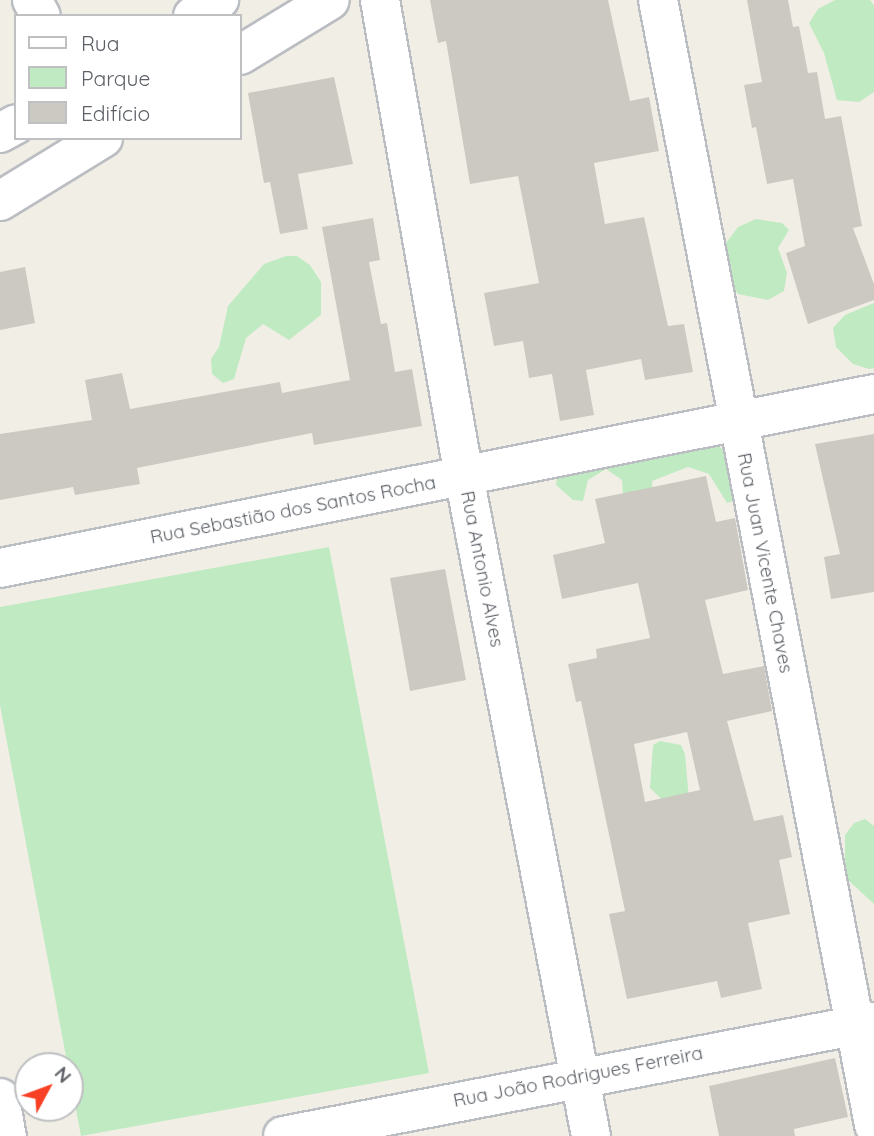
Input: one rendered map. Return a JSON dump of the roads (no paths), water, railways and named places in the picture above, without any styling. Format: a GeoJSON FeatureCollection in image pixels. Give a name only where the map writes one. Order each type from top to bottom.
{"type":"FeatureCollection","features":[{"type":"Feature","properties":{"kind":"street"},"geometry":{"type":"LineString","coordinates":[[196,14],[219,0]]}},
{"type":"Feature","properties":{"kind":"street"},"geometry":{"type":"LineString","coordinates":[[242,54],[330,0]]}},
{"type":"Feature","properties":{"kind":"street","name":"Rua Antonio Alves"},"geometry":{"type":"LineString","coordinates":[[380,0],[464,476],[591,1136]]}},
{"type":"Feature","properties":{"kind":"street","name":"Rua Juan Vicente Chaves"},"geometry":{"type":"LineString","coordinates":[[658,0],[737,419],[864,1024],[874,1125]]}},
{"type":"Feature","properties":{"kind":"street"},"geometry":{"type":"LineString","coordinates":[[0,201],[100,140]]}},
{"type":"Feature","properties":{"kind":"street","name":"Rua Sebastião dos Santos Rocha"},"geometry":{"type":"LineString","coordinates":[[0,568],[737,419],[874,394]]}},
{"type":"Feature","properties":{"kind":"street","name":"Rua João Rodrigues Ferreira"},"geometry":{"type":"LineString","coordinates":[[283,1136],[580,1076],[864,1024]]}},
{"type":"Feature","properties":{"kind":"street"},"geometry":{"type":"LineString","coordinates":[[0,1098],[7,1136]]}}]}
